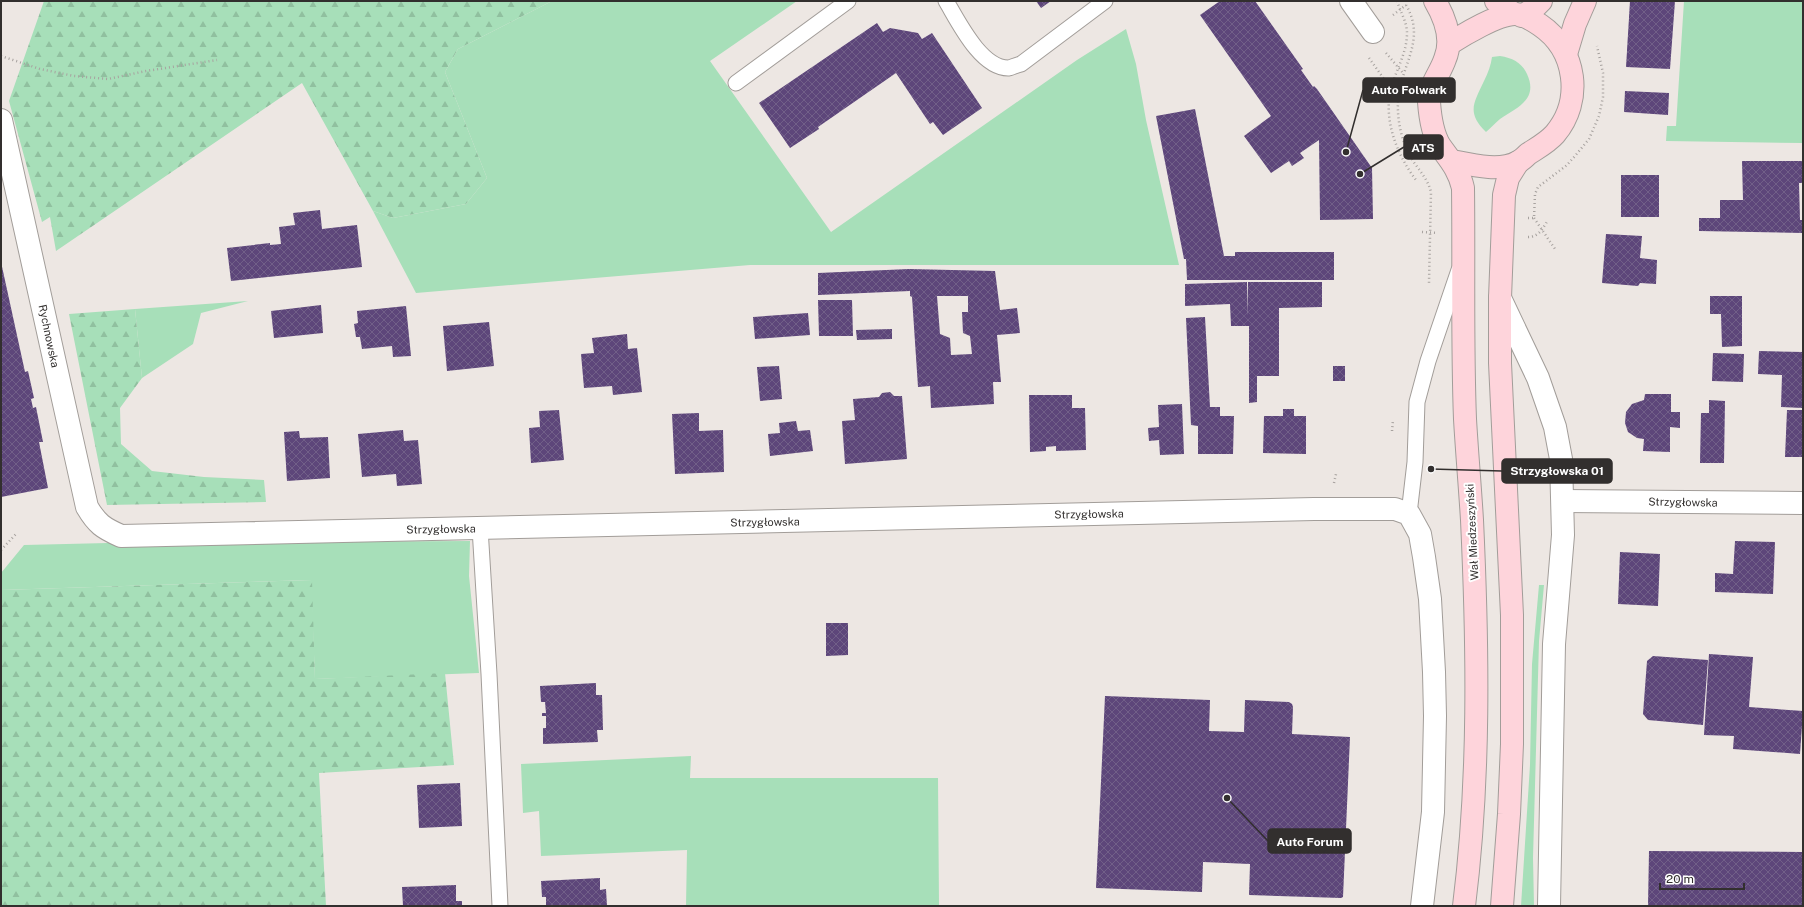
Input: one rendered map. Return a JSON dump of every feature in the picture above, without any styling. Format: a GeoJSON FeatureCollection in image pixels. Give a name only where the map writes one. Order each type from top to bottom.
{"type":"FeatureCollection","features":[{"type":"Feature","properties":{"kind":"main road"},"geometry":{"type":"LineString","coordinates":[[1435,1],[1447,27],[1449,44],[1484,24],[1518,15],[1533,9],[1542,1]]}},
{"type":"Feature","properties":{"kind":"main road"},"geometry":{"type":"LineString","coordinates":[[1496,1],[1518,15],[1537,23],[1551,34],[1566,54],[1570,66],[1573,90],[1572,102],[1565,119],[1550,139],[1518,162],[1508,178],[1504,195],[1500,298],[1500,363],[1512,615],[1511,759],[1502,906]]}},
{"type":"Feature","properties":{"kind":"main road"},"geometry":{"type":"LineString","coordinates":[[1566,54],[1584,1]]}},
{"type":"Feature","properties":{"kind":"main road","name":"Wał Miedzeszyński"},"geometry":{"type":"LineString","coordinates":[[1449,44],[1445,59],[1432,85],[1429,99],[1432,125],[1440,145],[1452,161],[1461,177],[1463,188],[1462,259],[1464,399],[1472,520],[1476,702],[1473,801],[1464,906]]}},
{"type":"Feature","properties":{"kind":"main road"},"geometry":{"type":"LineString","coordinates":[[1452,161],[1474,165],[1493,166],[1518,162]]}},
{"type":"Feature","properties":{"kind":"street"},"geometry":{"type":"LineString","coordinates":[[1351,1],[1373,32]]}},
{"type":"Feature","properties":{"kind":"street","name":"Rychnowska"},"geometry":{"type":"LineString","coordinates":[[1,120],[87,507],[94,519],[104,529],[121,536]]}},
{"type":"Feature","properties":{"kind":"street"},"geometry":{"type":"LineString","coordinates":[[1500,298],[1538,378],[1555,427],[1561,459],[1563,535],[1554,644],[1549,906]]}},
{"type":"Feature","properties":{"kind":"street","name":"Strzygłowska"},"geometry":{"type":"LineString","coordinates":[[1562,501],[1803,503]]}},
{"type":"Feature","properties":{"kind":"street","name":"Strzygłowska"},"geometry":{"type":"LineString","coordinates":[[121,536],[1314,509],[1395,509],[1409,514]]}},
{"type":"Feature","properties":{"kind":"street"},"geometry":{"type":"LineString","coordinates":[[1409,514],[1420,534],[1427,578],[1430,599],[1434,687],[1435,766],[1433,812],[1422,906]]}},
{"type":"Feature","properties":{"kind":"lane"},"geometry":{"type":"LineString","coordinates":[[736,83],[848,1]]}},
{"type":"Feature","properties":{"kind":"lane"},"geometry":{"type":"LineString","coordinates":[[946,1],[976,49],[991,61],[1008,68],[1021,64],[1105,1]]}},
{"type":"Feature","properties":{"kind":"lane"},"geometry":{"type":"LineString","coordinates":[[1409,514],[1414,477],[1415,420],[1418,395],[1441,320],[1462,259]]}},
{"type":"Feature","properties":{"kind":"lane"},"geometry":{"type":"LineString","coordinates":[[480,528],[489,674],[500,906]]}},
{"type":"Feature","properties":{"kind":"path"},"geometry":{"type":"LineString","coordinates":[[1396,1],[1405,20],[1407,31],[1402,58],[1391,89],[1390,113],[1399,152],[1416,180]]}},
{"type":"Feature","properties":{"kind":"path"},"geometry":{"type":"LineString","coordinates":[[1398,102],[1403,73],[1412,48],[1415,30],[1412,16],[1406,5]]}},
{"type":"Feature","properties":{"kind":"path"},"geometry":{"type":"LineString","coordinates":[[1,56],[40,69],[74,76],[108,79],[146,71],[217,60]]}},
{"type":"Feature","properties":{"kind":"path"},"geometry":{"type":"LineString","coordinates":[[1534,218],[1555,249]]}},
{"type":"Feature","properties":{"kind":"path"},"geometry":{"type":"LineString","coordinates":[[1,550],[16,534]]}},
{"type":"Feature","properties":{"kind":"green space"},"geometry":{"type":"Polygon","coordinates":[[[44,1],[552,1],[458,49],[445,72],[487,178],[466,204],[393,218],[373,211],[302,83],[56,251],[50,217],[42,222],[9,101],[44,1]]]}},
{"type":"Feature","properties":{"kind":"green space"},"geometry":{"type":"Polygon","coordinates":[[[552,1],[797,1],[710,61],[831,232],[1077,60],[1126,29],[1136,64],[1146,120],[1179,265],[750,265],[416,293],[373,211],[393,218],[466,204],[487,178],[445,72],[458,49],[552,1]]]}},
{"type":"Feature","properties":{"kind":"green space"},"geometry":{"type":"Polygon","coordinates":[[[1684,1],[1803,1],[1803,143],[1666,141],[1667,126],[1676,126],[1684,1]]]}},
{"type":"Feature","properties":{"kind":"green space"},"geometry":{"type":"Polygon","coordinates":[[[1500,56],[1509,58],[1520,64],[1527,74],[1530,83],[1530,90],[1528,97],[1519,107],[1500,119],[1486,132],[1476,119],[1474,107],[1477,95],[1487,75],[1492,57],[1500,56]]]}},
{"type":"Feature","properties":{"kind":"green space"},"geometry":{"type":"Polygon","coordinates":[[[248,301],[201,313],[193,344],[142,378],[135,309],[248,301]]]}},
{"type":"Feature","properties":{"kind":"green space"},"geometry":{"type":"Polygon","coordinates":[[[135,309],[142,378],[120,408],[121,444],[152,471],[204,477],[264,480],[266,502],[107,505],[69,314],[135,309]]]}},
{"type":"Feature","properties":{"kind":"green space"},"geometry":{"type":"Polygon","coordinates":[[[470,541],[469,576],[479,673],[315,679],[311,580],[1,590],[1,573],[24,545],[108,543],[470,541]]]}},
{"type":"Feature","properties":{"kind":"green space"},"geometry":{"type":"Polygon","coordinates":[[[312,580],[315,679],[445,673],[454,765],[319,773],[326,906],[1,906],[1,590],[312,580]]]}},
{"type":"Feature","properties":{"kind":"green space"},"geometry":{"type":"Polygon","coordinates":[[[1539,585],[1544,585],[1539,641],[1533,858],[1534,906],[1521,906],[1530,765],[1532,664],[1539,585]]]}},
{"type":"Feature","properties":{"kind":"green space"},"geometry":{"type":"Polygon","coordinates":[[[691,756],[690,778],[938,778],[939,906],[686,906],[687,850],[541,856],[539,811],[523,813],[521,764],[691,756]]]}},
{"type":"Feature","properties":{"kind":"building"},"geometry":{"type":"Polygon","coordinates":[[[1036,1],[1051,1],[1041,8],[1036,1]]]}},
{"type":"Feature","properties":{"kind":"building"},"geometry":{"type":"Polygon","coordinates":[[[1220,1],[1255,1],[1303,69],[1301,70],[1313,87],[1314,86],[1317,89],[1372,168],[1373,219],[1320,220],[1319,140],[1300,153],[1304,158],[1292,166],[1289,161],[1271,173],[1244,136],[1271,116],[1200,15],[1220,1]]]}},
{"type":"Feature","properties":{"kind":"building"},"geometry":{"type":"Polygon","coordinates":[[[1630,1],[1675,1],[1670,69],[1626,67],[1630,1]]]}},
{"type":"Feature","properties":{"kind":"building"},"geometry":{"type":"Polygon","coordinates":[[[877,23],[883,32],[890,28],[918,33],[922,39],[932,33],[982,108],[943,135],[933,122],[930,124],[896,73],[818,127],[819,129],[790,148],[759,103],[877,23]]]}},
{"type":"Feature","properties":{"kind":"building"},"geometry":{"type":"Polygon","coordinates":[[[1625,91],[1669,93],[1668,115],[1624,112],[1625,91]]]}},
{"type":"Feature","properties":{"kind":"building"},"geometry":{"type":"Polygon","coordinates":[[[1195,109],[1224,256],[1235,256],[1235,252],[1334,252],[1334,280],[1187,280],[1186,259],[1184,259],[1156,116],[1195,109]]]}},
{"type":"Feature","properties":{"kind":"building"},"geometry":{"type":"Polygon","coordinates":[[[1742,161],[1803,161],[1803,183],[1799,183],[1800,220],[1803,220],[1803,233],[1699,231],[1699,218],[1720,218],[1720,200],[1743,200],[1742,161]]]}},
{"type":"Feature","properties":{"kind":"building"},"geometry":{"type":"Polygon","coordinates":[[[1621,175],[1659,175],[1659,217],[1621,217],[1621,175]]]}},
{"type":"Feature","properties":{"kind":"building"},"geometry":{"type":"Polygon","coordinates":[[[320,210],[322,229],[357,225],[362,267],[231,281],[227,248],[270,243],[270,245],[281,244],[279,227],[295,225],[293,213],[320,210]]]}},
{"type":"Feature","properties":{"kind":"building"},"geometry":{"type":"Polygon","coordinates":[[[1606,234],[1642,236],[1640,258],[1657,260],[1656,284],[1640,283],[1638,286],[1602,283],[1606,234]]]}},
{"type":"Feature","properties":{"kind":"building"},"geometry":{"type":"Polygon","coordinates":[[[1,262],[25,372],[28,371],[34,398],[31,399],[33,408],[36,407],[43,442],[39,442],[48,488],[1,497],[1,262]]]}},
{"type":"Feature","properties":{"kind":"building"},"geometry":{"type":"Polygon","coordinates":[[[909,269],[995,271],[1000,310],[1017,308],[1020,333],[997,335],[1001,382],[993,382],[994,404],[931,408],[930,386],[918,387],[912,297],[910,296],[910,291],[818,295],[818,273],[909,269]],[[937,296],[940,334],[950,338],[951,355],[972,354],[970,336],[963,333],[962,312],[968,312],[968,296],[937,296]]]}},
{"type":"Feature","properties":{"kind":"building"},"geometry":{"type":"Polygon","coordinates":[[[1247,282],[1248,316],[1248,282],[1322,282],[1322,307],[1279,308],[1279,376],[1257,376],[1257,402],[1249,403],[1249,326],[1231,326],[1230,304],[1185,306],[1185,284],[1247,282]]]}},
{"type":"Feature","properties":{"kind":"building"},"geometry":{"type":"Polygon","coordinates":[[[1710,296],[1742,296],[1742,346],[1722,347],[1721,314],[1710,314],[1710,296]]]}},
{"type":"Feature","properties":{"kind":"building"},"geometry":{"type":"Polygon","coordinates":[[[818,300],[852,300],[853,336],[819,336],[818,300]]]}},
{"type":"Feature","properties":{"kind":"building"},"geometry":{"type":"Polygon","coordinates":[[[321,305],[323,333],[274,338],[271,311],[321,305]]]}},
{"type":"Feature","properties":{"kind":"building"},"geometry":{"type":"Polygon","coordinates":[[[406,306],[411,356],[393,357],[392,346],[362,349],[360,337],[356,337],[354,324],[358,323],[357,311],[406,306]]]}},
{"type":"Feature","properties":{"kind":"building"},"geometry":{"type":"Polygon","coordinates":[[[808,313],[810,335],[755,339],[753,317],[808,313]]]}},
{"type":"Feature","properties":{"kind":"building"},"geometry":{"type":"Polygon","coordinates":[[[1205,317],[1210,407],[1220,407],[1220,416],[1234,416],[1233,454],[1198,454],[1198,426],[1191,425],[1186,318],[1205,317]]]}},
{"type":"Feature","properties":{"kind":"building"},"geometry":{"type":"Polygon","coordinates":[[[489,322],[494,366],[447,371],[443,326],[489,322]]]}},
{"type":"Feature","properties":{"kind":"building"},"geometry":{"type":"Polygon","coordinates":[[[892,329],[892,339],[857,340],[856,330],[892,329]]]}},
{"type":"Feature","properties":{"kind":"building"},"geometry":{"type":"Polygon","coordinates":[[[627,334],[628,349],[637,348],[642,392],[613,395],[612,386],[584,388],[581,354],[594,353],[592,338],[627,334]]]}},
{"type":"Feature","properties":{"kind":"building"},"geometry":{"type":"Polygon","coordinates":[[[1759,351],[1803,352],[1803,408],[1781,407],[1782,375],[1758,374],[1759,351]]]}},
{"type":"Feature","properties":{"kind":"building"},"geometry":{"type":"Polygon","coordinates":[[[1713,353],[1744,354],[1743,382],[1712,381],[1713,353]]]}},
{"type":"Feature","properties":{"kind":"building"},"geometry":{"type":"Polygon","coordinates":[[[779,366],[782,399],[760,401],[757,367],[779,366]]]}},
{"type":"Feature","properties":{"kind":"building"},"geometry":{"type":"Polygon","coordinates":[[[1333,366],[1345,366],[1345,381],[1333,381],[1333,366]]]}},
{"type":"Feature","properties":{"kind":"building"},"geometry":{"type":"Polygon","coordinates":[[[890,392],[894,396],[902,396],[907,459],[845,464],[842,421],[855,420],[853,399],[879,397],[882,393],[890,392]]]}},
{"type":"Feature","properties":{"kind":"building"},"geometry":{"type":"Polygon","coordinates":[[[1645,394],[1671,394],[1671,412],[1680,412],[1680,428],[1670,427],[1670,452],[1643,451],[1644,439],[1637,438],[1628,432],[1625,423],[1626,412],[1632,404],[1644,400],[1645,394]]]}},
{"type":"Feature","properties":{"kind":"building"},"geometry":{"type":"Polygon","coordinates":[[[1029,395],[1072,395],[1072,408],[1085,408],[1086,450],[1056,451],[1056,446],[1046,447],[1046,451],[1030,452],[1029,395]]]}},
{"type":"Feature","properties":{"kind":"building"},"geometry":{"type":"Polygon","coordinates":[[[1709,400],[1725,401],[1724,463],[1700,463],[1701,413],[1709,413],[1709,400]]]}},
{"type":"Feature","properties":{"kind":"building"},"geometry":{"type":"Polygon","coordinates":[[[1182,404],[1184,454],[1160,455],[1159,440],[1149,441],[1148,428],[1159,427],[1158,405],[1182,404]]]}},
{"type":"Feature","properties":{"kind":"building"},"geometry":{"type":"Polygon","coordinates":[[[1283,409],[1294,409],[1294,416],[1306,416],[1306,454],[1263,453],[1264,416],[1283,416],[1283,409]]]}},
{"type":"Feature","properties":{"kind":"building"},"geometry":{"type":"Polygon","coordinates":[[[559,410],[564,460],[531,463],[529,428],[540,427],[539,411],[559,410]]]}},
{"type":"Feature","properties":{"kind":"building"},"geometry":{"type":"Polygon","coordinates":[[[1787,410],[1803,410],[1803,457],[1785,457],[1787,410]]]}},
{"type":"Feature","properties":{"kind":"building"},"geometry":{"type":"Polygon","coordinates":[[[699,413],[699,431],[723,430],[724,472],[675,474],[672,414],[699,413]]]}},
{"type":"Feature","properties":{"kind":"building"},"geometry":{"type":"Polygon","coordinates":[[[796,421],[798,431],[810,430],[813,451],[770,456],[768,434],[780,433],[779,423],[796,421]]]}},
{"type":"Feature","properties":{"kind":"building"},"geometry":{"type":"Polygon","coordinates":[[[403,430],[404,441],[418,440],[422,484],[397,486],[396,474],[362,477],[358,434],[403,430]]]}},
{"type":"Feature","properties":{"kind":"building"},"geometry":{"type":"Polygon","coordinates":[[[299,431],[300,438],[328,437],[330,478],[287,481],[284,432],[299,431]]]}},
{"type":"Feature","properties":{"kind":"building"},"geometry":{"type":"Polygon","coordinates":[[[1735,541],[1775,542],[1773,594],[1715,592],[1715,573],[1733,574],[1735,541]]]}},
{"type":"Feature","properties":{"kind":"building"},"geometry":{"type":"Polygon","coordinates":[[[1620,552],[1660,554],[1658,606],[1618,604],[1620,552]]]}},
{"type":"Feature","properties":{"kind":"building"},"geometry":{"type":"Polygon","coordinates":[[[826,623],[848,623],[848,655],[826,656],[826,623]]]}},
{"type":"Feature","properties":{"kind":"building"},"geometry":{"type":"Polygon","coordinates":[[[1709,654],[1753,657],[1749,707],[1803,711],[1800,754],[1733,749],[1734,736],[1704,735],[1709,654]]]}},
{"type":"Feature","properties":{"kind":"building"},"geometry":{"type":"Polygon","coordinates":[[[1653,656],[1708,660],[1703,725],[1648,720],[1643,714],[1647,661],[1653,656]]]}},
{"type":"Feature","properties":{"kind":"building"},"geometry":{"type":"Polygon","coordinates":[[[596,683],[596,695],[602,695],[603,730],[597,730],[598,742],[543,744],[543,728],[546,728],[546,716],[542,716],[542,713],[546,713],[545,702],[541,702],[540,686],[596,683]]]}},
{"type":"Feature","properties":{"kind":"building"},"geometry":{"type":"Polygon","coordinates":[[[1105,696],[1210,700],[1209,731],[1244,732],[1245,700],[1289,702],[1293,707],[1292,734],[1350,737],[1343,897],[1249,895],[1250,864],[1203,862],[1202,892],[1096,888],[1105,696]]]}},
{"type":"Feature","properties":{"kind":"building"},"geometry":{"type":"Polygon","coordinates":[[[460,783],[462,826],[419,828],[417,785],[460,783]]]}},
{"type":"Feature","properties":{"kind":"building"},"geometry":{"type":"Polygon","coordinates":[[[1649,851],[1803,852],[1803,906],[1648,906],[1649,851]]]}},
{"type":"Feature","properties":{"kind":"building"},"geometry":{"type":"Polygon","coordinates":[[[600,878],[600,890],[606,889],[607,906],[546,906],[546,897],[542,897],[541,881],[600,878]]]}},
{"type":"Feature","properties":{"kind":"building"},"geometry":{"type":"Polygon","coordinates":[[[456,885],[456,901],[462,901],[462,906],[403,906],[402,887],[456,885]]]}},
{"type":"Feature","properties":{"kind":"place","name":"Auto Folwark"},"geometry":{"type":"Point","coordinates":[1346,152]}},
{"type":"Feature","properties":{"kind":"place","name":"ATS"},"geometry":{"type":"Point","coordinates":[1360,174]}},
{"type":"Feature","properties":{"kind":"place","name":"Strzygłowska 01"},"geometry":{"type":"Point","coordinates":[1431,469]}},
{"type":"Feature","properties":{"kind":"place","name":"Auto Forum"},"geometry":{"type":"Point","coordinates":[1227,798]}}]}
